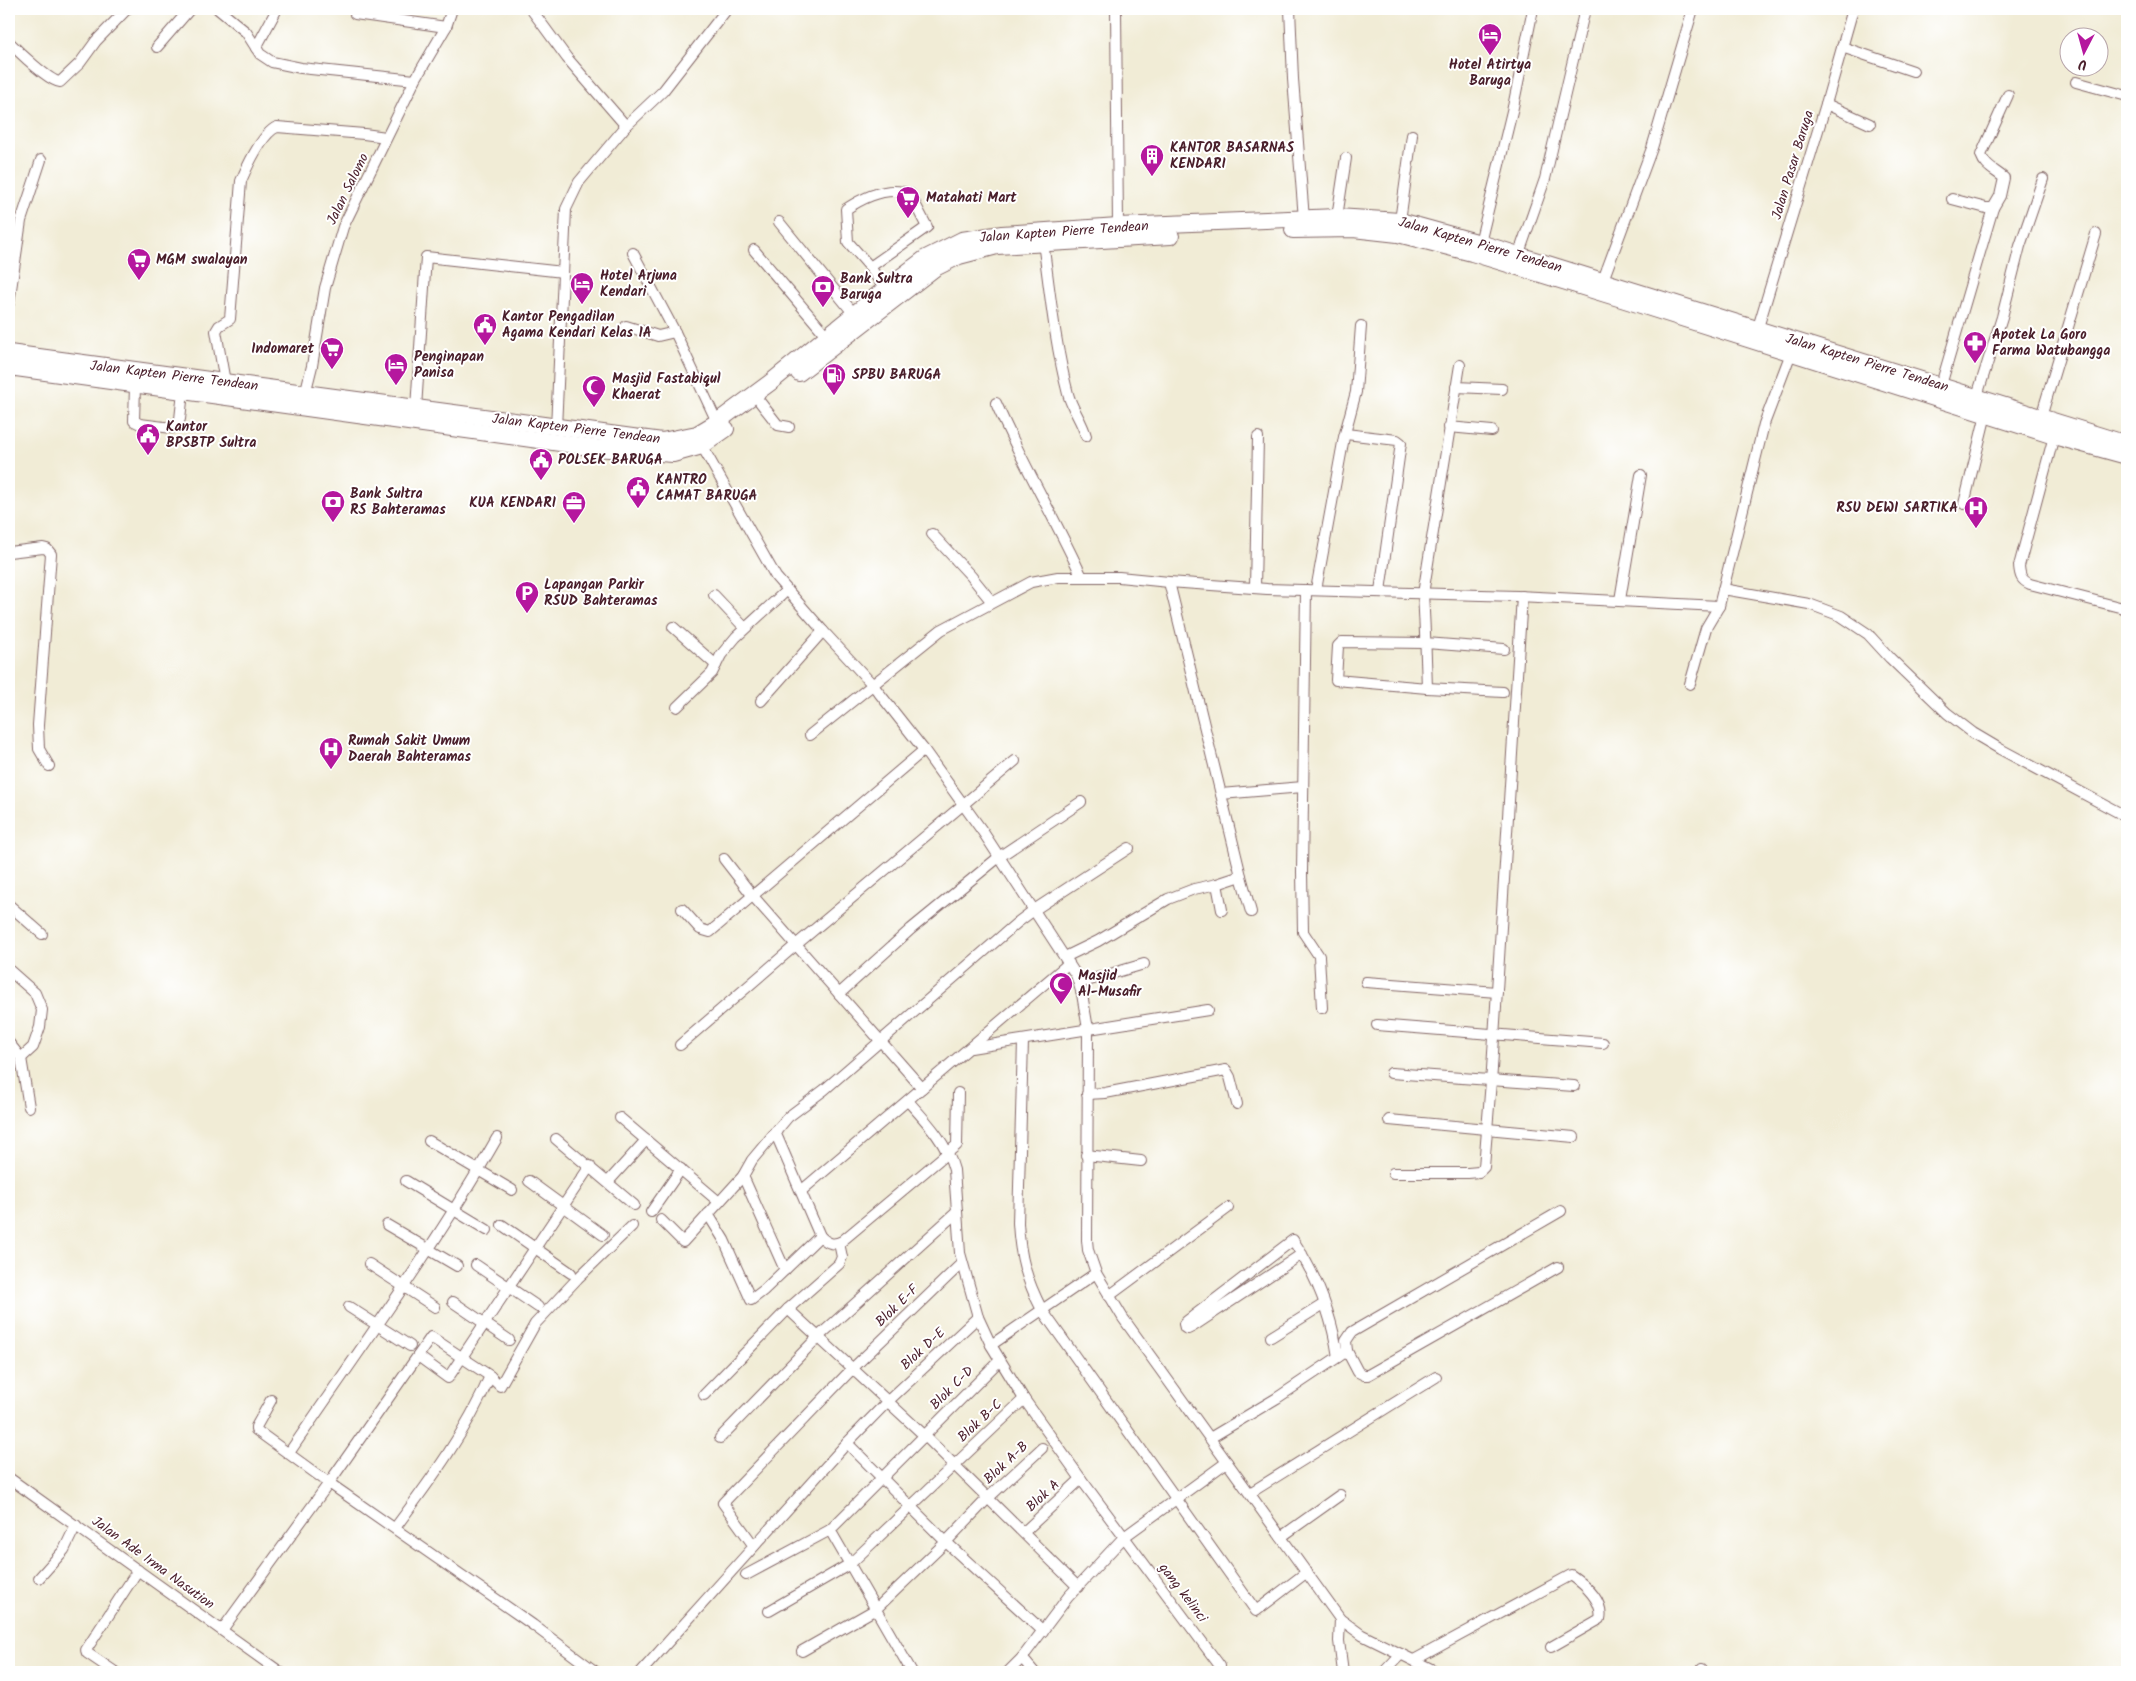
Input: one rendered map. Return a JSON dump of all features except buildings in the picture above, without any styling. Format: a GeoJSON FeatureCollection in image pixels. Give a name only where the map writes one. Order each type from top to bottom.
{"type":"FeatureCollection","features":[{"type":"Feature","properties":{"kind":"highway","name":"Jalan Kapten Pierre Tendean"},"geometry":{"type":"LineString","coordinates":[[9,367],[182,392],[305,394],[416,408],[480,425],[556,428],[662,441],[697,434],[718,422],[935,268],[959,256],[981,249],[1043,242],[1337,216],[1400,221],[1603,280],[1756,335],[1791,353],[2054,436],[2127,456]]}},
{"type":"Feature","properties":{"kind":"highway","name":"Jalan Kapten Pierre Tendean"},"geometry":{"type":"LineString","coordinates":[[9,353],[224,382],[263,394],[480,425],[596,448],[673,454],[702,446],[760,402],[812,355],[826,335],[884,289],[926,258],[962,240],[1002,234],[1118,226],[1180,230],[1353,229],[1398,234],[1472,253],[1756,335],[1941,385],[2127,444]]}},
{"type":"Feature","properties":{"kind":"street"},"geometry":{"type":"LineString","coordinates":[[9,42],[45,74],[56,82],[60,82],[80,63],[96,40],[127,9]]}},
{"type":"Feature","properties":{"kind":"street"},"geometry":{"type":"LineString","coordinates":[[157,47],[190,9]]}},
{"type":"Feature","properties":{"kind":"street"},"geometry":{"type":"LineString","coordinates":[[218,9],[246,32],[266,59],[291,66],[415,80]]}},
{"type":"Feature","properties":{"kind":"street"},"geometry":{"type":"LineString","coordinates":[[256,48],[277,9]]}},
{"type":"Feature","properties":{"kind":"street","name":"Jalan Salomo"},"geometry":{"type":"LineString","coordinates":[[305,394],[314,358],[325,288],[334,253],[348,214],[373,168],[386,137],[415,80],[446,26],[452,9]]}},
{"type":"Feature","properties":{"kind":"street"},"geometry":{"type":"LineString","coordinates":[[531,9],[567,58],[626,126]]}},
{"type":"Feature","properties":{"kind":"street"},"geometry":{"type":"LineString","coordinates":[[556,428],[566,209],[579,182],[626,126],[663,91],[727,9]]}},
{"type":"Feature","properties":{"kind":"street"},"geometry":{"type":"LineString","coordinates":[[1116,9],[1118,226]]}},
{"type":"Feature","properties":{"kind":"street"},"geometry":{"type":"LineString","coordinates":[[1290,9],[1293,78],[1304,219]]}},
{"type":"Feature","properties":{"kind":"street"},"geometry":{"type":"LineString","coordinates":[[1480,243],[1513,107],[1533,9]]}},
{"type":"Feature","properties":{"kind":"street"},"geometry":{"type":"LineString","coordinates":[[1518,256],[1545,179],[1585,9]]}},
{"type":"Feature","properties":{"kind":"street"},"geometry":{"type":"LineString","coordinates":[[1603,280],[1652,148],[1693,9]]}},
{"type":"Feature","properties":{"kind":"street","name":"Jalan Pasar Baruga"},"geometry":{"type":"LineString","coordinates":[[1756,335],[1853,9]]}},
{"type":"Feature","properties":{"kind":"street"},"geometry":{"type":"LineString","coordinates":[[355,14],[446,26]]}},
{"type":"Feature","properties":{"kind":"street"},"geometry":{"type":"LineString","coordinates":[[1842,47],[1913,71]]}},
{"type":"Feature","properties":{"kind":"street"},"geometry":{"type":"LineString","coordinates":[[2076,82],[2127,96]]}},
{"type":"Feature","properties":{"kind":"street"},"geometry":{"type":"LineString","coordinates":[[1941,385],[1993,208],[2000,196],[2004,178],[1985,165],[1981,155],[2008,95]]}},
{"type":"Feature","properties":{"kind":"street"},"geometry":{"type":"LineString","coordinates":[[1826,104],[1870,124]]}},
{"type":"Feature","properties":{"kind":"street"},"geometry":{"type":"LineString","coordinates":[[224,382],[216,331],[219,326],[230,319],[242,181],[248,165],[257,151],[270,132],[277,127],[386,137]]}},
{"type":"Feature","properties":{"kind":"street"},"geometry":{"type":"LineString","coordinates":[[1400,221],[1412,135]]}},
{"type":"Feature","properties":{"kind":"street"},"geometry":{"type":"LineString","coordinates":[[1337,216],[1346,158]]}},
{"type":"Feature","properties":{"kind":"street"},"geometry":{"type":"LineString","coordinates":[[9,304],[21,221],[42,160]]}},
{"type":"Feature","properties":{"kind":"street"},"geometry":{"type":"LineString","coordinates":[[1977,396],[2002,317],[2020,246],[2043,178]]}},
{"type":"Feature","properties":{"kind":"street"},"geometry":{"type":"LineString","coordinates":[[870,267],[927,227],[910,194],[893,190],[870,196],[846,209],[847,239],[870,267],[884,289]]}},
{"type":"Feature","properties":{"kind":"street"},"geometry":{"type":"LineString","coordinates":[[1952,199],[1986,208],[1993,208]]}},
{"type":"Feature","properties":{"kind":"street"},"geometry":{"type":"LineString","coordinates":[[779,222],[854,314]]}},
{"type":"Feature","properties":{"kind":"street"},"geometry":{"type":"LineString","coordinates":[[2040,417],[2096,234]]}},
{"type":"Feature","properties":{"kind":"street"},"geometry":{"type":"LineString","coordinates":[[1043,242],[1060,356],[1069,396],[1082,422],[1086,436]]}},
{"type":"Feature","properties":{"kind":"street"},"geometry":{"type":"LineString","coordinates":[[754,250],[826,335]]}},
{"type":"Feature","properties":{"kind":"street"},"geometry":{"type":"LineString","coordinates":[[632,253],[675,332],[718,422]]}},
{"type":"Feature","properties":{"kind":"street"},"geometry":{"type":"LineString","coordinates":[[416,408],[426,258],[563,272]]}},
{"type":"Feature","properties":{"kind":"street"},"geometry":{"type":"LineString","coordinates":[[626,326],[658,336],[675,332]]}},
{"type":"Feature","properties":{"kind":"street"},"geometry":{"type":"LineString","coordinates":[[1322,1008],[1319,956],[1303,932],[1303,787],[1311,590],[1356,392],[1361,326]]}},
{"type":"Feature","properties":{"kind":"street"},"geometry":{"type":"LineString","coordinates":[[1690,684],[1706,628],[1720,606],[1764,424],[1791,353]]}},
{"type":"Feature","properties":{"kind":"street"},"geometry":{"type":"LineString","coordinates":[[1427,688],[1423,594],[1460,364]]}},
{"type":"Feature","properties":{"kind":"street"},"geometry":{"type":"LineString","coordinates":[[135,386],[134,421],[140,424],[175,427],[180,418],[182,392]]}},
{"type":"Feature","properties":{"kind":"street"},"geometry":{"type":"LineString","coordinates":[[1456,387],[1502,389]]}},
{"type":"Feature","properties":{"kind":"street"},"geometry":{"type":"LineString","coordinates":[[760,402],[778,424],[789,427]]}},
{"type":"Feature","properties":{"kind":"street"},"geometry":{"type":"LineString","coordinates":[[996,403],[1014,445],[1058,526],[1082,577]]}},
{"type":"Feature","properties":{"kind":"street"},"geometry":{"type":"LineString","coordinates":[[1964,504],[1986,414]]}},
{"type":"Feature","properties":{"kind":"street"},"geometry":{"type":"LineString","coordinates":[[1450,427],[1492,431]]}},
{"type":"Feature","properties":{"kind":"street"},"geometry":{"type":"LineString","coordinates":[[1346,434],[1398,440],[1401,443],[1380,591]]}},
{"type":"Feature","properties":{"kind":"street"},"geometry":{"type":"LineString","coordinates":[[2054,436],[2019,566],[2020,575],[2022,579],[2030,584],[2127,609]]}},
{"type":"Feature","properties":{"kind":"street"},"geometry":{"type":"LineString","coordinates":[[1255,588],[1258,437]]}},
{"type":"Feature","properties":{"kind":"street"},"geometry":{"type":"LineString","coordinates":[[702,446],[776,577],[786,591],[872,684],[924,750],[999,856],[1067,960],[1080,984],[1088,1029],[1087,1240],[1088,1250],[1096,1272],[1109,1296],[1142,1346],[1340,1619],[1362,1635],[1437,1672]]}},
{"type":"Feature","properties":{"kind":"street"},"geometry":{"type":"LineString","coordinates":[[1620,600],[1641,475]]}},
{"type":"Feature","properties":{"kind":"street"},"geometry":{"type":"LineString","coordinates":[[932,534],[992,602]]}},
{"type":"Feature","properties":{"kind":"street"},"geometry":{"type":"LineString","coordinates":[[9,552],[43,548],[50,554],[38,738],[39,749],[49,766]]}},
{"type":"Feature","properties":{"kind":"street"},"geometry":{"type":"LineString","coordinates":[[810,735],[941,630],[1039,579],[1119,576],[1169,582],[1255,588],[1522,596],[1720,606]]}},
{"type":"Feature","properties":{"kind":"street"},"geometry":{"type":"LineString","coordinates":[[1169,582],[1251,912]]}},
{"type":"Feature","properties":{"kind":"street"},"geometry":{"type":"LineString","coordinates":[[1723,589],[1809,604],[1841,616],[1868,634],[1947,713],[1973,733],[2000,750],[2127,818]]}},
{"type":"Feature","properties":{"kind":"street"},"geometry":{"type":"LineString","coordinates":[[677,707],[708,677],[725,649],[786,591]]}},
{"type":"Feature","properties":{"kind":"street"},"geometry":{"type":"LineString","coordinates":[[714,595],[745,628]]}},
{"type":"Feature","properties":{"kind":"street"},"geometry":{"type":"LineString","coordinates":[[1393,1173],[1479,1172],[1484,1167],[1492,1080],[1522,596]]}},
{"type":"Feature","properties":{"kind":"street"},"geometry":{"type":"LineString","coordinates":[[673,627],[716,666]]}},
{"type":"Feature","properties":{"kind":"street"},"geometry":{"type":"LineString","coordinates":[[761,701],[823,632]]}},
{"type":"Feature","properties":{"kind":"street"},"geometry":{"type":"LineString","coordinates":[[1503,692],[1338,682],[1335,677],[1338,646],[1342,642],[1426,643],[1504,649]]}},
{"type":"Feature","properties":{"kind":"street"},"geometry":{"type":"LineString","coordinates":[[682,909],[700,929],[710,932],[924,750]]}},
{"type":"Feature","properties":{"kind":"street"},"geometry":{"type":"LineString","coordinates":[[680,1046],[797,944],[1015,761]]}},
{"type":"Feature","properties":{"kind":"street"},"geometry":{"type":"LineString","coordinates":[[1221,794],[1303,787]]}},
{"type":"Feature","properties":{"kind":"street"},"geometry":{"type":"LineString","coordinates":[[839,994],[911,929],[999,856],[1081,802]]}},
{"type":"Feature","properties":{"kind":"street"},"geometry":{"type":"LineString","coordinates":[[661,1220],[683,1242],[743,1176],[752,1160],[788,1117],[824,1090],[880,1040],[1034,910],[1130,848]]}},
{"type":"Feature","properties":{"kind":"street"},"geometry":{"type":"LineString","coordinates":[[724,859],[752,895],[922,1088]]}},
{"type":"Feature","properties":{"kind":"street"},"geometry":{"type":"LineString","coordinates":[[801,1191],[970,1048],[1067,960],[1168,899],[1194,889],[1241,876]]}},
{"type":"Feature","properties":{"kind":"street"},"geometry":{"type":"LineString","coordinates":[[1217,884],[1222,910]]}},
{"type":"Feature","properties":{"kind":"street"},"geometry":{"type":"LineString","coordinates":[[9,905],[42,934]]}},
{"type":"Feature","properties":{"kind":"street"},"geometry":{"type":"LineString","coordinates":[[1080,984],[1144,964]]}},
{"type":"Feature","properties":{"kind":"street"},"geometry":{"type":"LineString","coordinates":[[9,970],[35,992],[42,1010],[40,1027],[33,1047],[21,1058]]}},
{"type":"Feature","properties":{"kind":"street"},"geometry":{"type":"LineString","coordinates":[[1366,982],[1497,992]]}},
{"type":"Feature","properties":{"kind":"street"},"geometry":{"type":"LineString","coordinates":[[970,1048],[1208,1010]]}},
{"type":"Feature","properties":{"kind":"street"},"geometry":{"type":"LineString","coordinates":[[1377,1026],[1603,1042]]}},
{"type":"Feature","properties":{"kind":"street"},"geometry":{"type":"LineString","coordinates":[[1023,1041],[1019,1248],[1028,1281],[1042,1310],[1256,1610],[1307,1572]]}},
{"type":"Feature","properties":{"kind":"street"},"geometry":{"type":"LineString","coordinates":[[9,1043],[21,1058],[29,1107]]}},
{"type":"Feature","properties":{"kind":"street"},"geometry":{"type":"LineString","coordinates":[[1087,1094],[1115,1091],[1226,1070],[1230,1077],[1237,1104]]}},
{"type":"Feature","properties":{"kind":"street"},"geometry":{"type":"LineString","coordinates":[[1391,1073],[1574,1086]]}},
{"type":"Feature","properties":{"kind":"street"},"geometry":{"type":"LineString","coordinates":[[775,1132],[820,1236],[830,1244],[839,1243],[953,1150],[958,1141],[958,1093]]}},
{"type":"Feature","properties":{"kind":"street"},"geometry":{"type":"LineString","coordinates":[[908,1101],[948,1153]]}},
{"type":"Feature","properties":{"kind":"street"},"geometry":{"type":"LineString","coordinates":[[620,1118],[719,1202]]}},
{"type":"Feature","properties":{"kind":"street"},"geometry":{"type":"LineString","coordinates":[[1389,1120],[1574,1137]]}},
{"type":"Feature","properties":{"kind":"street"},"geometry":{"type":"LineString","coordinates":[[289,1453],[403,1287],[479,1170],[497,1138]]}},
{"type":"Feature","properties":{"kind":"street"},"geometry":{"type":"LineString","coordinates":[[556,1139],[634,1205]]}},
{"type":"Feature","properties":{"kind":"street"},"geometry":{"type":"LineString","coordinates":[[608,1182],[646,1140]]}},
{"type":"Feature","properties":{"kind":"street"},"geometry":{"type":"LineString","coordinates":[[428,1141],[512,1190]]}},
{"type":"Feature","properties":{"kind":"street","name":"gang kelinci"},"geometry":{"type":"LineString","coordinates":[[948,1153],[954,1170],[958,1243],[962,1262],[978,1317],[991,1345],[1024,1399],[1081,1479],[1220,1666]]}},
{"type":"Feature","properties":{"kind":"street"},"geometry":{"type":"LineString","coordinates":[[1086,1155],[1141,1161]]}},
{"type":"Feature","properties":{"kind":"street"},"geometry":{"type":"LineString","coordinates":[[418,1356],[448,1378],[463,1359],[590,1166]]}},
{"type":"Feature","properties":{"kind":"street"},"geometry":{"type":"LineString","coordinates":[[651,1212],[681,1169]]}},
{"type":"Feature","properties":{"kind":"street"},"geometry":{"type":"LineString","coordinates":[[743,1176],[785,1270]]}},
{"type":"Feature","properties":{"kind":"street"},"geometry":{"type":"LineString","coordinates":[[406,1181],[487,1230]]}},
{"type":"Feature","properties":{"kind":"street"},"geometry":{"type":"LineString","coordinates":[[529,1181],[603,1235]]}},
{"type":"Feature","properties":{"kind":"street"},"geometry":{"type":"LineString","coordinates":[[1109,1296],[1228,1208]]}},
{"type":"Feature","properties":{"kind":"street"},"geometry":{"type":"LineString","coordinates":[[1558,1267],[1368,1375],[1364,1376],[1358,1372],[1347,1351],[1346,1341],[1352,1332],[1561,1211]]}},
{"type":"Feature","properties":{"kind":"street"},"geometry":{"type":"LineString","coordinates":[[720,1438],[818,1337],[957,1212]]}},
{"type":"Feature","properties":{"kind":"street"},"geometry":{"type":"LineString","coordinates":[[708,1214],[724,1240],[752,1300],[820,1236]]}},
{"type":"Feature","properties":{"kind":"street"},"geometry":{"type":"LineString","coordinates":[[387,1225],[457,1266]]}},
{"type":"Feature","properties":{"kind":"street"},"geometry":{"type":"LineString","coordinates":[[502,1225],[571,1273]]}},
{"type":"Feature","properties":{"kind":"street"},"geometry":{"type":"LineString","coordinates":[[222,1630],[329,1483],[431,1337],[490,1376],[500,1386],[535,1324],[578,1278],[632,1226]]}},
{"type":"Feature","properties":{"kind":"street"},"geometry":{"type":"LineString","coordinates":[[1302,1254],[1188,1329],[1185,1328],[1184,1324],[1187,1321],[1293,1240],[1302,1254],[1316,1282],[1334,1332],[1338,1357]]}},
{"type":"Feature","properties":{"kind":"street"},"geometry":{"type":"LineString","coordinates":[[704,1395],[788,1309],[839,1264],[842,1257],[839,1243]]}},
{"type":"Feature","properties":{"kind":"street","name":"Blok E-F"},"geometry":{"type":"LineString","coordinates":[[754,1546],[723,1503],[852,1369],[962,1262]]}},
{"type":"Feature","properties":{"kind":"street"},"geometry":{"type":"LineString","coordinates":[[369,1264],[434,1307]]}},
{"type":"Feature","properties":{"kind":"street"},"geometry":{"type":"LineString","coordinates":[[476,1265],[538,1307]]}},
{"type":"Feature","properties":{"kind":"street"},"geometry":{"type":"LineString","coordinates":[[991,1345],[1096,1272]]}},
{"type":"Feature","properties":{"kind":"street"},"geometry":{"type":"LineString","coordinates":[[453,1302],[509,1340]]}},
{"type":"Feature","properties":{"kind":"street"},"geometry":{"type":"LineString","coordinates":[[1271,1337],[1324,1304]]}},
{"type":"Feature","properties":{"kind":"street"},"geometry":{"type":"LineString","coordinates":[[350,1307],[410,1346]]}},
{"type":"Feature","properties":{"kind":"street"},"geometry":{"type":"LineString","coordinates":[[788,1309],[954,1464],[1078,1587]]}},
{"type":"Feature","properties":{"kind":"street","name":"Blok D-E"},"geometry":{"type":"LineString","coordinates":[[641,1672],[847,1443],[888,1401],[978,1317]]}},
{"type":"Feature","properties":{"kind":"street"},"geometry":{"type":"LineString","coordinates":[[1210,1438],[1276,1398],[1347,1351]]}},
{"type":"Feature","properties":{"kind":"street","name":"Blok C-D"},"geometry":{"type":"LineString","coordinates":[[746,1575],[830,1530],[1000,1360]]}},
{"type":"Feature","properties":{"kind":"street"},"geometry":{"type":"LineString","coordinates":[[395,1528],[460,1433],[480,1399],[490,1376]]}},
{"type":"Feature","properties":{"kind":"street"},"geometry":{"type":"LineString","coordinates":[[1250,1493],[1436,1377]]}},
{"type":"Feature","properties":{"kind":"street","name":"Blok B-C"},"geometry":{"type":"LineString","coordinates":[[769,1611],[850,1564],[1024,1399]]}},
{"type":"Feature","properties":{"kind":"street"},"geometry":{"type":"LineString","coordinates":[[271,1400],[256,1426],[256,1430],[365,1510],[395,1528],[533,1625],[596,1672]]}},
{"type":"Feature","properties":{"kind":"street"},"geometry":{"type":"LineString","coordinates":[[847,1443],[946,1542],[1043,1631]]}},
{"type":"Feature","properties":{"kind":"street","name":"Blok A-B"},"geometry":{"type":"LineString","coordinates":[[802,1651],[876,1609],[946,1542],[988,1498],[1042,1448]]}},
{"type":"Feature","properties":{"kind":"street"},"geometry":{"type":"LineString","coordinates":[[1008,1672],[1022,1658],[1078,1587],[1124,1537],[1227,1462]]}},
{"type":"Feature","properties":{"kind":"street","name":"Jalan Ade Irma Nasution"},"geometry":{"type":"LineString","coordinates":[[9,1479],[280,1672]]}},
{"type":"Feature","properties":{"kind":"street","name":"Blok A"},"geometry":{"type":"LineString","coordinates":[[1024,1532],[1081,1479]]}},
{"type":"Feature","properties":{"kind":"street"},"geometry":{"type":"LineString","coordinates":[[1281,1537],[1340,1495]]}},
{"type":"Feature","properties":{"kind":"street"},"geometry":{"type":"LineString","coordinates":[[39,1578],[64,1550],[76,1525]]}},
{"type":"Feature","properties":{"kind":"street"},"geometry":{"type":"LineString","coordinates":[[830,1530],[912,1672]]}},
{"type":"Feature","properties":{"kind":"street"},"geometry":{"type":"LineString","coordinates":[[115,1672],[87,1653],[86,1650],[138,1570]]}},
{"type":"Feature","properties":{"kind":"street"},"geometry":{"type":"LineString","coordinates":[[1414,1660],[1571,1575],[1584,1584],[1595,1598],[1601,1612],[1600,1619],[1551,1647]]}},
{"type":"Feature","properties":{"kind":"street"},"geometry":{"type":"LineString","coordinates":[[1340,1619],[1339,1641],[1343,1672]]}},
{"type":"Feature","properties":{"kind":"street"},"geometry":{"type":"LineString","coordinates":[[1384,1672],[1401,1654]]}},
{"type":"Feature","properties":{"kind":"street"},"geometry":{"type":"LineString","coordinates":[[1022,1658],[1034,1672]]}},
{"type":"Feature","properties":{"kind":"place","name":"Hotel Atirtya Baruga"},"geometry":{"type":"Point","coordinates":[1490,56]}},
{"type":"Feature","properties":{"kind":"place","name":"KANTOR BASARNAS KENDARI"},"geometry":{"type":"Point","coordinates":[1152,177]}},
{"type":"Feature","properties":{"kind":"place","name":"Matahati Mart"},"geometry":{"type":"Point","coordinates":[908,219]}},
{"type":"Feature","properties":{"kind":"place","name":"MGM swalayan"},"geometry":{"type":"Point","coordinates":[139,281]}},
{"type":"Feature","properties":{"kind":"place","name":"Hotel Arjuna Kendari"},"geometry":{"type":"Point","coordinates":[582,305]}},
{"type":"Feature","properties":{"kind":"place","name":"Bank Sultra Baruga"},"geometry":{"type":"Point","coordinates":[823,308]}},
{"type":"Feature","properties":{"kind":"place","name":"Kantor Pengadilan Agama Kendari Kelas 1A"},"geometry":{"type":"Point","coordinates":[485,346]}},
{"type":"Feature","properties":{"kind":"place","name":"Apotek La Goro Farma Watubangga"},"geometry":{"type":"Point","coordinates":[1975,364]}},
{"type":"Feature","properties":{"kind":"place","name":"Indomaret"},"geometry":{"type":"Point","coordinates":[332,370]}},
{"type":"Feature","properties":{"kind":"place","name":"Penginapan Panisa"},"geometry":{"type":"Point","coordinates":[396,386]}},
{"type":"Feature","properties":{"kind":"place","name":"SPBU BARUGA"},"geometry":{"type":"Point","coordinates":[834,396]}},
{"type":"Feature","properties":{"kind":"place","name":"Masjid Fastabiqul Khaerat"},"geometry":{"type":"Point","coordinates":[594,408]}},
{"type":"Feature","properties":{"kind":"place","name":"Kantor BPSBTP Sultra"},"geometry":{"type":"Point","coordinates":[148,456]}},
{"type":"Feature","properties":{"kind":"place","name":"POLSEK BARUGA"},"geometry":{"type":"Point","coordinates":[541,481]}},
{"type":"Feature","properties":{"kind":"place","name":"KANTRO CAMAT BARUGA"},"geometry":{"type":"Point","coordinates":[638,509]}},
{"type":"Feature","properties":{"kind":"place","name":"Bank Sultra RS Bahteramas"},"geometry":{"type":"Point","coordinates":[333,523]}},
{"type":"Feature","properties":{"kind":"place","name":"KUA KENDARI"},"geometry":{"type":"Point","coordinates":[574,524]}},
{"type":"Feature","properties":{"kind":"place","name":"RSU DEWI SARTIKA"},"geometry":{"type":"Point","coordinates":[1976,529]}},
{"type":"Feature","properties":{"kind":"place","name":"Lapangan Parkir RSUD Bahteramas"},"geometry":{"type":"Point","coordinates":[527,614]}},
{"type":"Feature","properties":{"kind":"place","name":"Rumah Sakit Umum Daerah Bahteramas"},"geometry":{"type":"Point","coordinates":[331,770]}},
{"type":"Feature","properties":{"kind":"place","name":"Masjid Al-Musafir"},"geometry":{"type":"Point","coordinates":[1061,1005]}}]}
